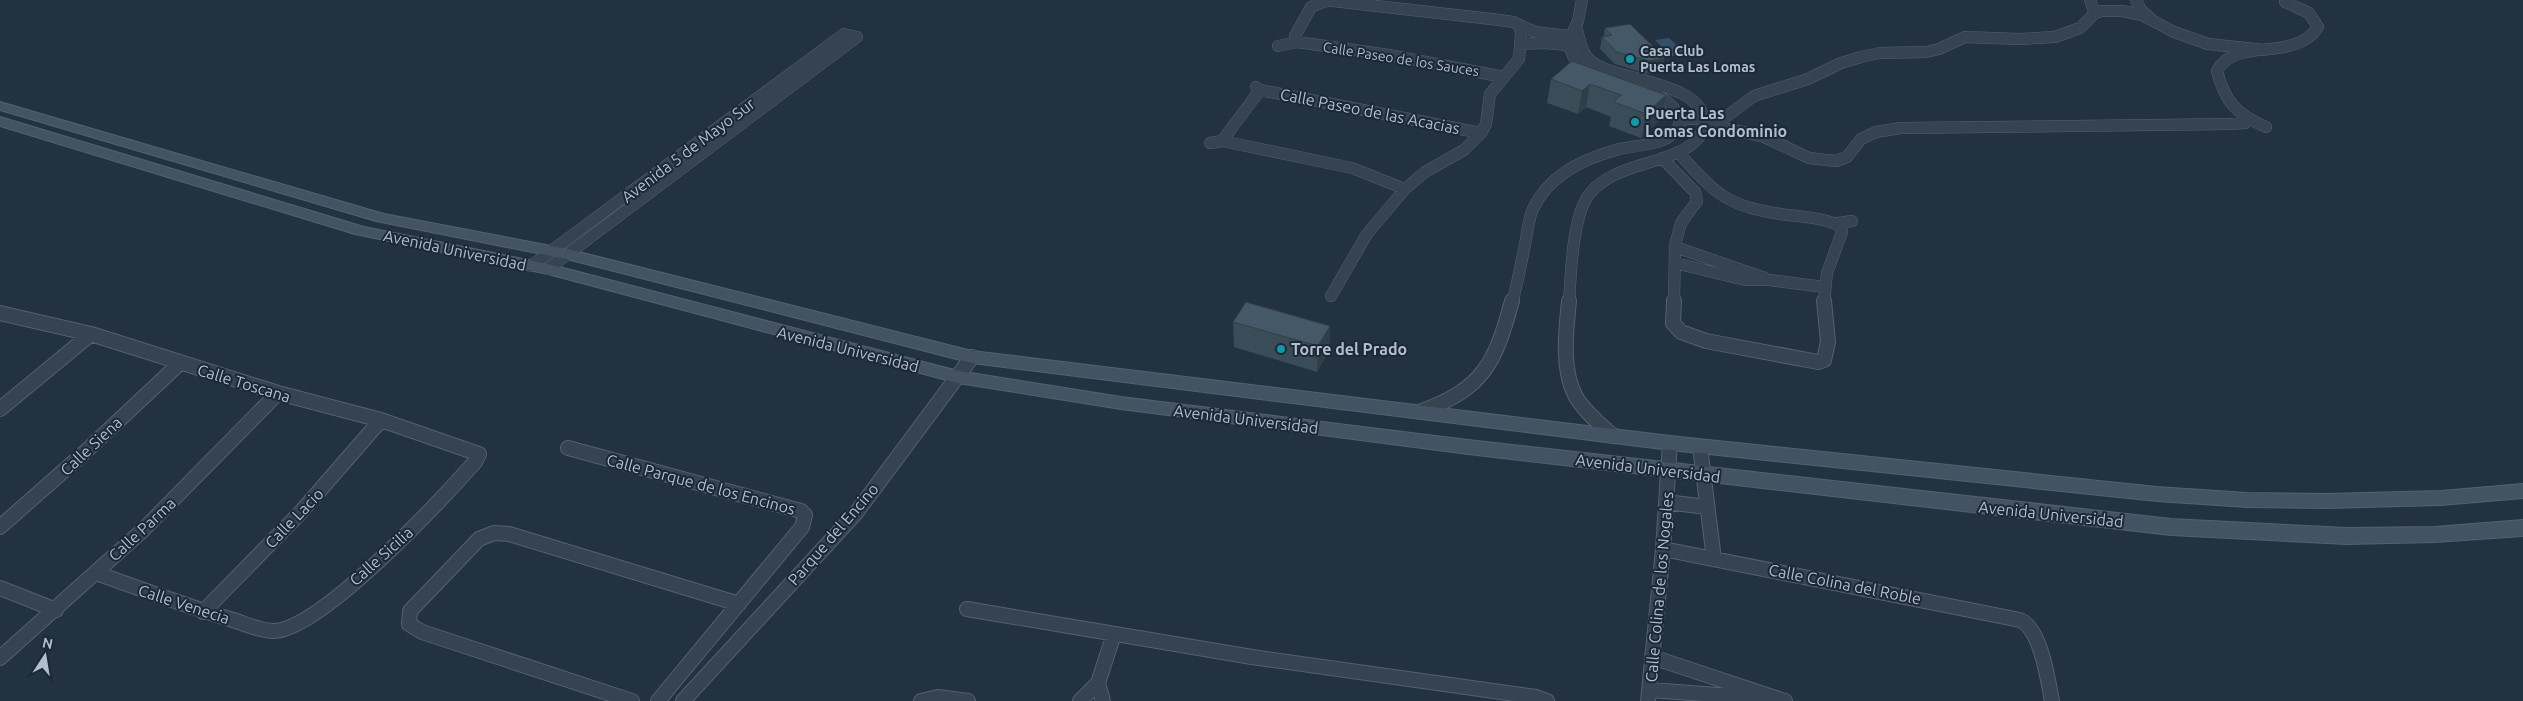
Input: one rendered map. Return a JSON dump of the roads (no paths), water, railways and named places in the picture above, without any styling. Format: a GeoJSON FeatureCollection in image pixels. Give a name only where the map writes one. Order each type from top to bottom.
{"type":"FeatureCollection","features":[{"type":"Feature","properties":{"kind":"main road","name":"Avenida Universidad"},"geometry":{"type":"LineString","coordinates":[[0,106],[382,218],[560,252],[972,357],[1422,411],[1700,447],[2147,493],[2246,500],[2326,501],[2441,498],[2523,490]]}},
{"type":"Feature","properties":{"kind":"main road","name":"Avenida Universidad"},"geometry":{"type":"LineString","coordinates":[[0,121],[361,231],[539,267],[958,377],[1122,403],[1668,471],[2171,527],[2265,535],[2453,534],[2523,528]]}},
{"type":"Feature","properties":{"kind":"street"},"geometry":{"type":"LineString","coordinates":[[1278,46],[1297,42],[1295,36],[1311,7],[1325,0],[1500,20],[1519,25],[1534,32],[1569,41]]}},
{"type":"Feature","properties":{"kind":"street"},"geometry":{"type":"LineString","coordinates":[[1582,0],[1576,26],[1569,41],[1571,54],[1585,70],[1614,83],[1659,95],[1675,107],[1680,121]]}},
{"type":"Feature","properties":{"kind":"street"},"geometry":{"type":"LineString","coordinates":[[2090,0],[2094,13]]}},
{"type":"Feature","properties":{"kind":"street"},"geometry":{"type":"LineString","coordinates":[[2136,0],[2141,10],[2151,20]]}},
{"type":"Feature","properties":{"kind":"street"},"geometry":{"type":"LineString","coordinates":[[2266,126],[2247,120],[2223,93],[2218,83],[2217,71],[2224,60],[2237,54],[2293,46],[2307,41],[2316,34],[2318,27],[2310,13],[2285,2]]}},
{"type":"Feature","properties":{"kind":"street"},"geometry":{"type":"LineString","coordinates":[[1705,122],[1722,119],[1739,104],[1754,96],[1808,79],[1841,62],[1862,56],[1880,53],[1926,52],[1939,49],[1965,37],[2018,39],[2055,37],[2080,28],[2094,13],[2122,11],[2151,20],[2174,32],[2208,44],[2265,50]]}},
{"type":"Feature","properties":{"kind":"street"},"geometry":{"type":"LineString","coordinates":[[1331,296],[1375,223],[1406,189],[1425,172],[1464,150],[1481,133],[1486,124],[1490,94],[1519,59],[1522,33],[1519,25]]}},
{"type":"Feature","properties":{"kind":"street"},"geometry":{"type":"LineString","coordinates":[[1576,26],[1581,42],[1591,62],[1602,68],[1681,93],[1695,103],[1705,122],[1699,139],[1678,152],[1615,174],[1590,193],[1581,212],[1577,229],[1567,338],[1568,371],[1574,391],[1589,413],[1613,436]]}},
{"type":"Feature","properties":{"kind":"street","name":"Avenida 5 de Mayo Sur"},"geometry":{"type":"LineString","coordinates":[[844,34],[858,37],[560,252],[539,267],[844,34]]}},
{"type":"Feature","properties":{"kind":"street","name":"Calle Paseo de los Sauces"},"geometry":{"type":"LineString","coordinates":[[1297,42],[1399,57],[1504,77]]}},
{"type":"Feature","properties":{"kind":"street"},"geometry":{"type":"LineString","coordinates":[[1520,44],[1581,42]]}},
{"type":"Feature","properties":{"kind":"street"},"geometry":{"type":"LineString","coordinates":[[2208,44],[2220,53],[2224,60]]}},
{"type":"Feature","properties":{"kind":"street","name":"Calle Paseo de las Acacias"},"geometry":{"type":"LineString","coordinates":[[1222,141],[1258,88],[1481,133]]}},
{"type":"Feature","properties":{"kind":"street"},"geometry":{"type":"LineString","coordinates":[[1680,121],[1705,122],[1762,136],[1809,158],[1836,161],[1847,157],[1861,139],[1876,132],[1901,128],[2231,124],[2245,123],[2247,120]]}},
{"type":"Feature","properties":{"kind":"street"},"geometry":{"type":"LineString","coordinates":[[1422,411],[1450,400],[1476,381],[1491,360],[1501,338],[1533,208],[1540,195],[1552,182],[1577,163],[1604,153],[1669,137],[1680,121]]}},
{"type":"Feature","properties":{"kind":"street"},"geometry":{"type":"LineString","coordinates":[[1210,142],[1222,141],[1352,168],[1406,189]]}},
{"type":"Feature","properties":{"kind":"street"},"geometry":{"type":"LineString","coordinates":[[1678,152],[1710,186],[1735,204],[1759,211],[1837,223],[1852,222]]}},
{"type":"Feature","properties":{"kind":"street"},"geometry":{"type":"LineString","coordinates":[[1604,153],[1625,170]]}},
{"type":"Feature","properties":{"kind":"street"},"geometry":{"type":"LineString","coordinates":[[1662,158],[1695,192],[1697,201],[1680,223],[1675,247],[1674,323],[1681,332],[1706,341],[1782,357],[1818,362],[1824,360],[1829,339],[1824,287],[1832,255],[1842,232],[1837,223]]}},
{"type":"Feature","properties":{"kind":"street"},"geometry":{"type":"LineString","coordinates":[[1695,192],[1710,186]]}},
{"type":"Feature","properties":{"kind":"street"},"geometry":{"type":"LineString","coordinates":[[1675,247],[1769,280]]}},
{"type":"Feature","properties":{"kind":"street"},"geometry":{"type":"LineString","coordinates":[[1675,264],[1745,280],[1769,280],[1824,287]]}},
{"type":"Feature","properties":{"kind":"street","name":"Calle Toscana"},"geometry":{"type":"LineString","coordinates":[[0,313],[91,334],[180,364],[278,393],[381,420],[475,452],[479,454],[475,462]]}},
{"type":"Feature","properties":{"kind":"street"},"geometry":{"type":"LineString","coordinates":[[0,409],[91,334]]}},
{"type":"Feature","properties":{"kind":"street","name":"Parque del Encino"},"geometry":{"type":"LineString","coordinates":[[683,701],[856,513],[972,357]]}},
{"type":"Feature","properties":{"kind":"street","name":"Calle Siena"},"geometry":{"type":"LineString","coordinates":[[0,527],[84,453],[180,364]]}},
{"type":"Feature","properties":{"kind":"street","name":"Calle Parma"},"geometry":{"type":"LineString","coordinates":[[0,658],[96,574],[215,460],[278,393]]}},
{"type":"Feature","properties":{"kind":"street","name":"Calle Lacio"},"geometry":{"type":"LineString","coordinates":[[203,612],[300,513],[381,420]]}},
{"type":"Feature","properties":{"kind":"street","name":"Calle Colina de los Nogales"},"geometry":{"type":"LineString","coordinates":[[1649,696],[1664,549],[1670,443]]}},
{"type":"Feature","properties":{"kind":"street"},"geometry":{"type":"LineString","coordinates":[[1700,447],[1714,559]]}},
{"type":"Feature","properties":{"kind":"street","name":"Calle Parque de los Encinos"},"geometry":{"type":"LineString","coordinates":[[568,448],[801,511],[805,520],[802,527],[658,701]]}},
{"type":"Feature","properties":{"kind":"street","name":"Calle Sicilia"},"geometry":{"type":"LineString","coordinates":[[274,632],[290,629],[310,618],[358,578],[437,506],[475,462]]}},
{"type":"Feature","properties":{"kind":"street"},"geometry":{"type":"LineString","coordinates":[[1666,502],[1707,507]]}},
{"type":"Feature","properties":{"kind":"street"},"geometry":{"type":"LineString","coordinates":[[632,701],[422,632],[409,624],[410,611],[479,539],[494,533],[509,534],[739,604]]}},
{"type":"Feature","properties":{"kind":"street","name":"Calle Colina del Roble"},"geometry":{"type":"LineString","coordinates":[[1664,549],[2008,616],[2026,623],[2034,635],[2046,670],[2052,701]]}},
{"type":"Feature","properties":{"kind":"street","name":"Calle Venecia"},"geometry":{"type":"LineString","coordinates":[[96,574],[203,612],[274,632]]}},
{"type":"Feature","properties":{"kind":"street"},"geometry":{"type":"LineString","coordinates":[[0,588],[56,610]]}},
{"type":"Feature","properties":{"kind":"street"},"geometry":{"type":"LineString","coordinates":[[967,610],[1252,657],[1536,697],[1547,701]]}},
{"type":"Feature","properties":{"kind":"street"},"geometry":{"type":"LineString","coordinates":[[1080,701],[1098,682],[1114,634]]}},
{"type":"Feature","properties":{"kind":"street"},"geometry":{"type":"LineString","coordinates":[[1652,657],[1780,700]]}},
{"type":"Feature","properties":{"kind":"street"},"geometry":{"type":"LineString","coordinates":[[1098,682],[1103,701]]}},
{"type":"Feature","properties":{"kind":"street"},"geometry":{"type":"LineString","coordinates":[[922,701],[926,698],[941,696],[968,701]]}},
{"type":"Feature","properties":{"kind":"street"},"geometry":{"type":"LineString","coordinates":[[1649,696],[1780,700]]}},
{"type":"Feature","properties":{"kind":"water"},"geometry":{"type":"Polygon","coordinates":[[[1669,38],[1686,54],[1671,56],[1655,40],[1669,38]]]}},
{"type":"Feature","properties":{"kind":"place","name":"Casa Club Puerta Las Lomas"},"geometry":{"type":"Point","coordinates":[1630,59]}},
{"type":"Feature","properties":{"kind":"place","name":"Puerta Las Lomas Condominio"},"geometry":{"type":"Point","coordinates":[1635,122]}},
{"type":"Feature","properties":{"kind":"place","name":"Torre del Prado"},"geometry":{"type":"Point","coordinates":[1281,349]}}]}
